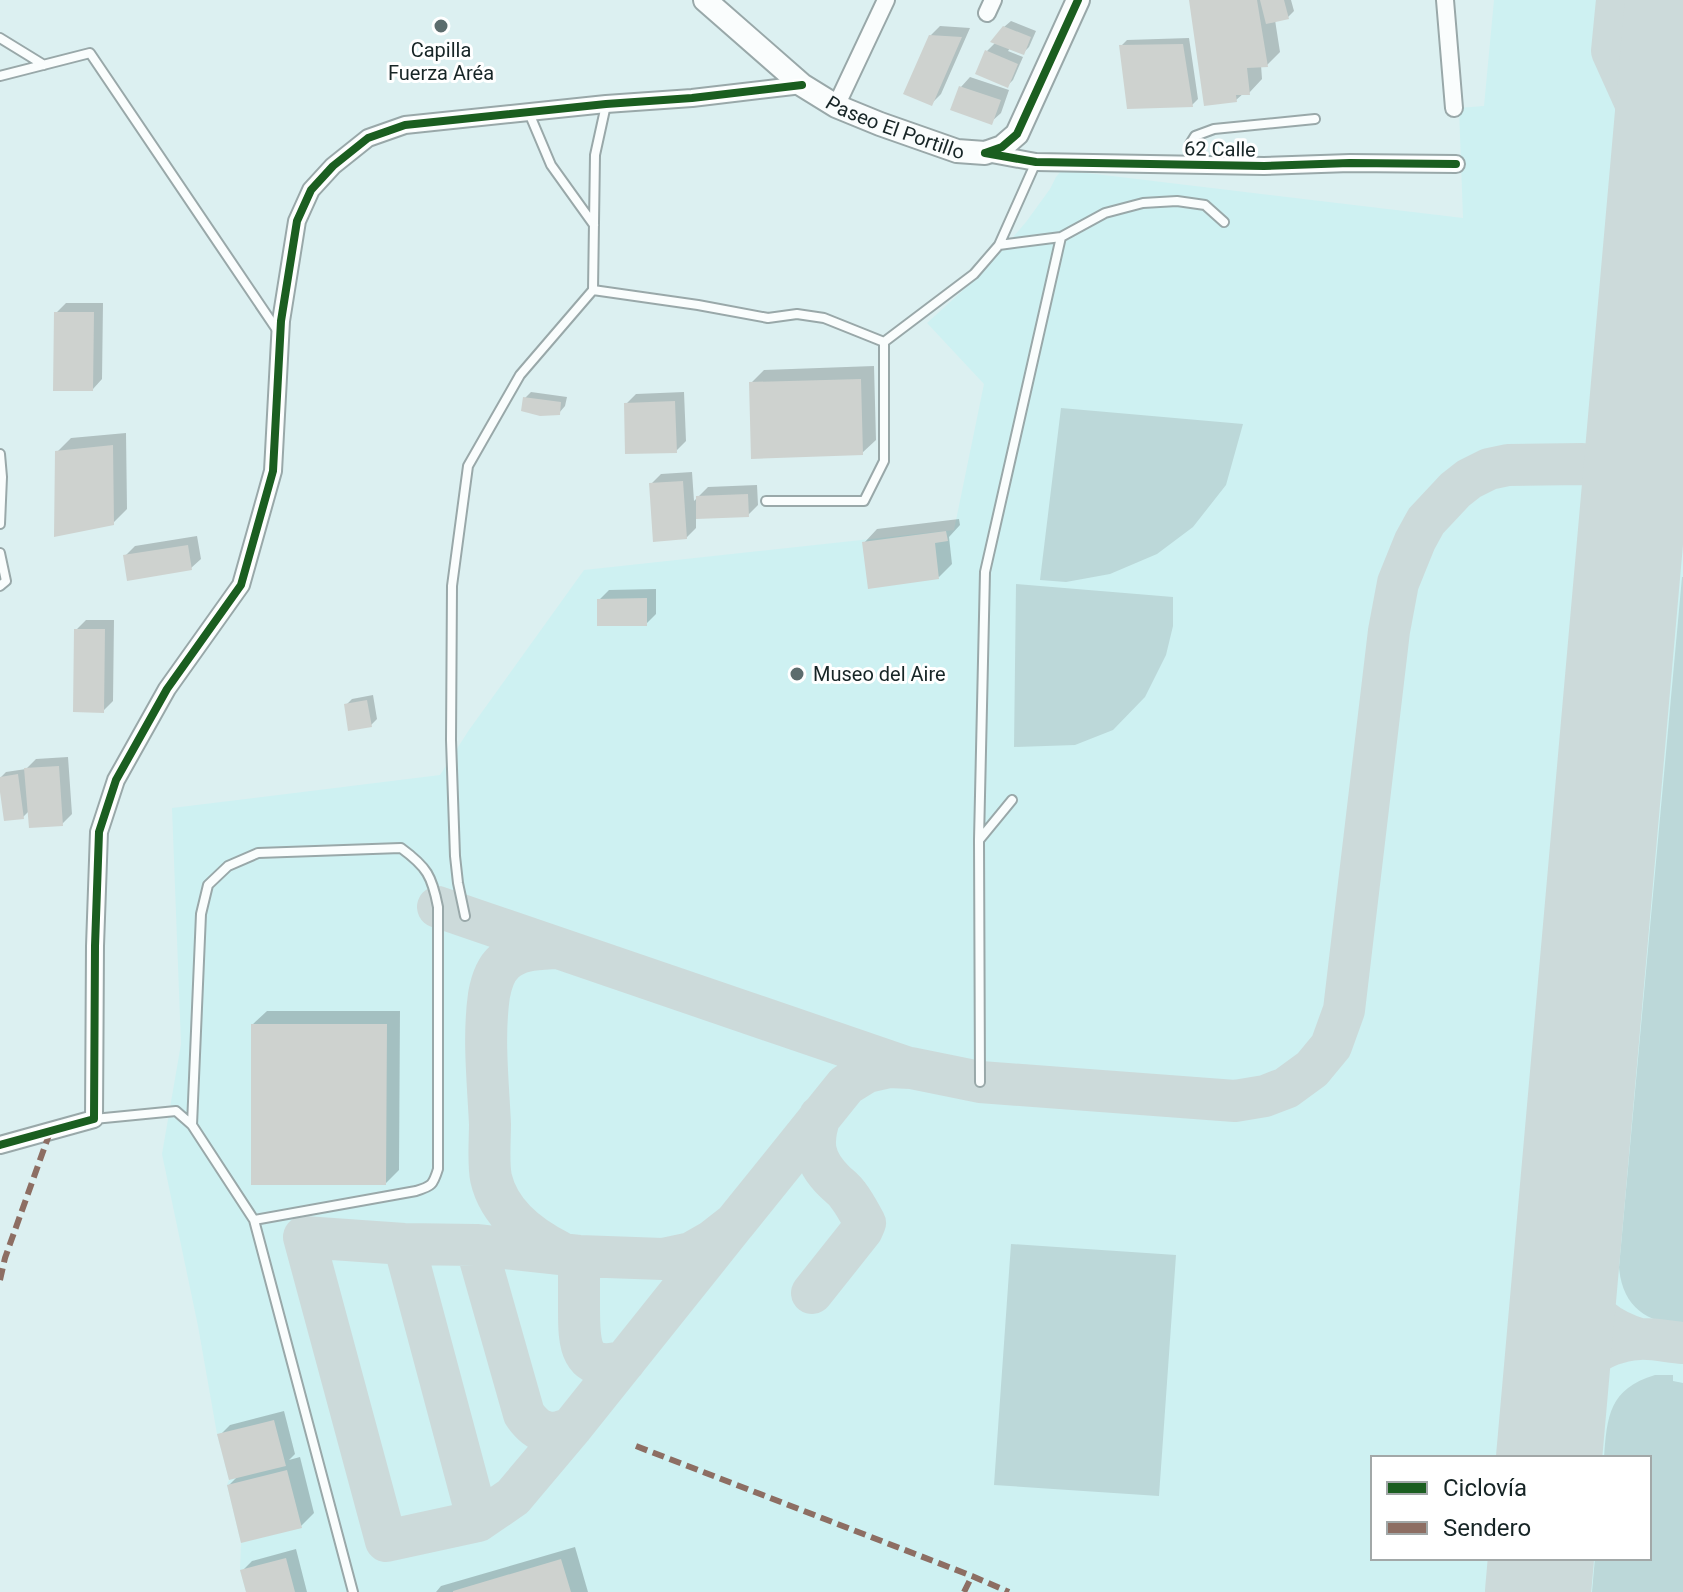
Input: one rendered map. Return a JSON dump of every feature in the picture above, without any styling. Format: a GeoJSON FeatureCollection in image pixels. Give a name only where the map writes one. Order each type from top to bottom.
{"type":"FeatureCollection","features":[{"type":"Feature","properties":{"kind":"main road","name":"Paseo El Portillo"},"geometry":{"type":"LineString","coordinates":[[705,0],[802,85],[836,106],[957,151],[985,153],[1002,147],[1017,134],[1078,0]]}},
{"type":"Feature","properties":{"kind":"street"},"geometry":{"type":"LineString","coordinates":[[836,106],[886,0]]}},
{"type":"Feature","properties":{"kind":"street"},"geometry":{"type":"LineString","coordinates":[[1445,0],[1454,108]]}},
{"type":"Feature","properties":{"kind":"street"},"geometry":{"type":"LineString","coordinates":[[0,1145],[94,1119],[99,832],[116,780],[167,689],[241,585],[273,471],[280,335],[297,221],[311,190],[333,166],[368,138],[405,125],[802,85]]}},
{"type":"Feature","properties":{"kind":"street","name":"62 Calle"},"geometry":{"type":"LineString","coordinates":[[985,153],[1036,162],[1264,166],[1456,164]]}},
{"type":"Feature","properties":{"kind":"lane"},"geometry":{"type":"LineString","coordinates":[[0,38],[44,65]]}},
{"type":"Feature","properties":{"kind":"lane"},"geometry":{"type":"LineString","coordinates":[[0,76],[90,53],[280,335]]}},
{"type":"Feature","properties":{"kind":"lane"},"geometry":{"type":"LineString","coordinates":[[465,916],[455,856],[451,617],[452,586],[468,466],[520,375],[593,290],[595,155],[606,104]]}},
{"type":"Feature","properties":{"kind":"lane"},"geometry":{"type":"LineString","coordinates":[[529,113],[551,165],[594,225]]}},
{"type":"Feature","properties":{"kind":"lane"},"geometry":{"type":"LineString","coordinates":[[1190,165],[1190,144],[1195,136],[1214,129],[1315,119]]}},
{"type":"Feature","properties":{"kind":"lane"},"geometry":{"type":"LineString","coordinates":[[884,342],[974,274],[999,245],[1036,162]]}},
{"type":"Feature","properties":{"kind":"lane"},"geometry":{"type":"LineString","coordinates":[[999,245],[1061,237],[1105,213],[1143,203],[1177,201],[1205,205],[1224,222]]}},
{"type":"Feature","properties":{"kind":"lane"},"geometry":{"type":"LineString","coordinates":[[980,1082],[979,840],[985,572],[1061,237]]}},
{"type":"Feature","properties":{"kind":"lane"},"geometry":{"type":"LineString","coordinates":[[593,290],[768,318],[797,314],[824,318],[884,342]]}},
{"type":"Feature","properties":{"kind":"lane"},"geometry":{"type":"LineString","coordinates":[[766,501],[864,501],[884,461],[884,342]]}},
{"type":"Feature","properties":{"kind":"lane"},"geometry":{"type":"LineString","coordinates":[[0,454],[0,524]]}},
{"type":"Feature","properties":{"kind":"lane"},"geometry":{"type":"LineString","coordinates":[[0,553],[6,581],[0,586]]}},
{"type":"Feature","properties":{"kind":"lane"},"geometry":{"type":"LineString","coordinates":[[979,840],[1012,800]]}},
{"type":"Feature","properties":{"kind":"lane"},"geometry":{"type":"LineString","coordinates":[[192,1125],[201,914],[208,885],[228,866],[258,853],[401,848],[417,860],[428,873],[438,907],[438,1169],[434,1181],[430,1187],[416,1191],[254,1220]]}},
{"type":"Feature","properties":{"kind":"lane"},"geometry":{"type":"LineString","coordinates":[[94,1119],[176,1111],[192,1125],[254,1220],[353,1592]]}},
{"type":"Feature","properties":{"kind":"shaded area"},"geometry":{"type":"Polygon","coordinates":[[[1494,0],[1683,0],[1683,1592],[246,1592],[240,1570],[241,1543],[227,1485],[229,1480],[217,1434],[162,1154],[181,1044],[172,808],[440,775],[584,570],[954,530],[984,384],[927,323],[983,272],[1026,222],[1062,170],[1463,218],[1459,108],[1484,106],[1494,0]]]}},
{"type":"Feature","properties":{"kind":"shaded area"},"geometry":{"type":"Polygon","coordinates":[[[1061,408],[1243,424],[1226,485],[1193,527],[1157,554],[1110,574],[1066,582],[1040,580],[1061,408]]]}},
{"type":"Feature","properties":{"kind":"shaded area"},"geometry":{"type":"Polygon","coordinates":[[[1682,577],[1683,1325],[1658,1321],[1638,1310],[1625,1292],[1619,1267],[1682,577]]]}},
{"type":"Feature","properties":{"kind":"shaded area"},"geometry":{"type":"Polygon","coordinates":[[[1016,584],[1173,597],[1173,626],[1166,655],[1145,697],[1113,730],[1075,745],[1014,747],[1016,584]]]}},
{"type":"Feature","properties":{"kind":"shaded area"},"geometry":{"type":"Polygon","coordinates":[[[1011,1244],[1176,1255],[1159,1496],[994,1485],[1011,1244]]]}},
{"type":"Feature","properties":{"kind":"shaded area"},"geometry":{"type":"Polygon","coordinates":[[[1655,1375],[1673,1375],[1673,1381],[1683,1383],[1683,1592],[1592,1592],[1595,1560],[1651,1560],[1651,1456],[1604,1456],[1613,1406],[1619,1396],[1655,1375]]]}},
{"type":"Feature","properties":{"kind":"building"},"geometry":{"type":"Polygon","coordinates":[[[1189,0],[1257,0],[1268,67],[1247,68],[1250,95],[1236,95],[1237,102],[1204,106],[1189,0]]]}},
{"type":"Feature","properties":{"kind":"building"},"geometry":{"type":"Polygon","coordinates":[[[1260,0],[1284,0],[1289,19],[1266,24],[1260,0]]]}},
{"type":"Feature","properties":{"kind":"building"},"geometry":{"type":"Polygon","coordinates":[[[1003,26],[1031,37],[1024,55],[990,42],[1003,26]]]}},
{"type":"Feature","properties":{"kind":"building"},"geometry":{"type":"Polygon","coordinates":[[[929,35],[962,37],[932,106],[903,94],[929,35]]]}},
{"type":"Feature","properties":{"kind":"building"},"geometry":{"type":"Polygon","coordinates":[[[1183,44],[1193,107],[1127,109],[1119,45],[1183,44]]]}},
{"type":"Feature","properties":{"kind":"building"},"geometry":{"type":"Polygon","coordinates":[[[985,50],[1018,64],[1008,88],[975,74],[985,50]]]}},
{"type":"Feature","properties":{"kind":"building"},"geometry":{"type":"Polygon","coordinates":[[[959,86],[1001,100],[992,125],[950,110],[959,86]]]}},
{"type":"Feature","properties":{"kind":"building"},"geometry":{"type":"Polygon","coordinates":[[[54,312],[94,312],[93,391],[53,391],[54,312]]]}},
{"type":"Feature","properties":{"kind":"building"},"geometry":{"type":"Polygon","coordinates":[[[861,379],[863,455],[751,459],[749,382],[861,379]]]}},
{"type":"Feature","properties":{"kind":"building"},"geometry":{"type":"Polygon","coordinates":[[[523,397],[561,402],[560,415],[540,416],[521,411],[523,397]]]}},
{"type":"Feature","properties":{"kind":"building"},"geometry":{"type":"Polygon","coordinates":[[[675,401],[677,453],[625,454],[624,403],[675,401]]]}},
{"type":"Feature","properties":{"kind":"building"},"geometry":{"type":"Polygon","coordinates":[[[113,445],[114,525],[54,537],[55,451],[113,445]]]}},
{"type":"Feature","properties":{"kind":"building"},"geometry":{"type":"Polygon","coordinates":[[[683,481],[687,539],[653,542],[649,483],[683,481]]]}},
{"type":"Feature","properties":{"kind":"building"},"geometry":{"type":"Polygon","coordinates":[[[748,494],[749,517],[696,519],[696,496],[748,494]]]}},
{"type":"Feature","properties":{"kind":"building"},"geometry":{"type":"Polygon","coordinates":[[[946,531],[948,541],[935,543],[939,579],[868,589],[862,542],[946,531]]]}},
{"type":"Feature","properties":{"kind":"building"},"geometry":{"type":"Polygon","coordinates":[[[188,545],[192,570],[127,581],[123,555],[188,545]]]}},
{"type":"Feature","properties":{"kind":"building"},"geometry":{"type":"Polygon","coordinates":[[[647,598],[647,626],[597,626],[597,599],[647,598]]]}},
{"type":"Feature","properties":{"kind":"building"},"geometry":{"type":"Polygon","coordinates":[[[74,629],[105,629],[104,713],[73,712],[74,629]]]}},
{"type":"Feature","properties":{"kind":"building"},"geometry":{"type":"Polygon","coordinates":[[[367,700],[372,727],[348,731],[344,704],[367,700]]]}},
{"type":"Feature","properties":{"kind":"building"},"geometry":{"type":"Polygon","coordinates":[[[59,766],[63,826],[29,828],[24,768],[59,766]]]}},
{"type":"Feature","properties":{"kind":"building"},"geometry":{"type":"Polygon","coordinates":[[[18,774],[24,819],[4,821],[0,777],[18,774]]]}},
{"type":"Feature","properties":{"kind":"building"},"geometry":{"type":"Polygon","coordinates":[[[251,1024],[387,1024],[386,1185],[251,1185],[251,1024]]]}},
{"type":"Feature","properties":{"kind":"building"},"geometry":{"type":"Polygon","coordinates":[[[274,1420],[286,1466],[229,1480],[217,1434],[274,1420]]]}},
{"type":"Feature","properties":{"kind":"building"},"geometry":{"type":"Polygon","coordinates":[[[287,1470],[302,1528],[241,1543],[227,1485],[287,1470]]]}},
{"type":"Feature","properties":{"kind":"building"},"geometry":{"type":"Polygon","coordinates":[[[286,1558],[295,1592],[246,1592],[240,1570],[286,1558]]]}},
{"type":"Feature","properties":{"kind":"building"},"geometry":{"type":"Polygon","coordinates":[[[561,1559],[571,1592],[453,1592],[453,1591],[561,1559]]]}},
{"type":"Feature","properties":{"kind":"taxiway"},"geometry":{"type":"LineString","coordinates":[[1617,0],[1612,51],[1663,164]]}},
{"type":"Feature","properties":{"kind":"taxiway"},"geometry":{"type":"LineString","coordinates":[[1673,52],[1683,49]]}},
{"type":"Feature","properties":{"kind":"taxiway"},"geometry":{"type":"LineString","coordinates":[[1657,240],[1666,269],[1683,293]]}},
{"type":"Feature","properties":{"kind":"taxiway"},"geometry":{"type":"LineString","coordinates":[[1645,372],[1664,336],[1683,320]]}},
{"type":"Feature","properties":{"kind":"taxiway"},"geometry":{"type":"LineString","coordinates":[[735,1223],[513,1497],[478,1521],[386,1541],[304,1237],[476,1245],[579,1256],[663,1259],[691,1253],[735,1223],[846,1085],[867,1072],[889,1067],[911,1068],[980,1082],[1235,1101],[1265,1096],[1286,1088],[1312,1069],[1331,1046],[1344,1010],[1389,631],[1398,583],[1426,521],[1469,479],[1489,469],[1508,465],[1583,464],[1636,475],[1683,506]]}},
{"type":"Feature","properties":{"kind":"taxiway"},"geometry":{"type":"LineString","coordinates":[[438,907],[906,1067]]}},
{"type":"Feature","properties":{"kind":"taxiway"},"geometry":{"type":"LineString","coordinates":[[555,948],[522,952],[509,958],[498,969],[489,995],[486,1043],[490,1165],[495,1191],[517,1222],[560,1252]]}},
{"type":"Feature","properties":{"kind":"taxiway"},"geometry":{"type":"LineString","coordinates":[[812,1293],[865,1223],[851,1198],[827,1173],[818,1158],[815,1135],[820,1116]]}},
{"type":"Feature","properties":{"kind":"taxiway"},"geometry":{"type":"LineString","coordinates":[[404,1244],[478,1521]]}},
{"type":"Feature","properties":{"kind":"taxiway"},"geometry":{"type":"LineString","coordinates":[[476,1245],[524,1414],[534,1426],[545,1432],[572,1427]]}},
{"type":"Feature","properties":{"kind":"taxiway"},"geometry":{"type":"LineString","coordinates":[[579,1256],[581,1344],[590,1359],[598,1363],[625,1361]]}},
{"type":"Feature","properties":{"kind":"taxiway"},"geometry":{"type":"LineString","coordinates":[[1565,1274],[1604,1322],[1639,1339]]}},
{"type":"Feature","properties":{"kind":"taxiway"},"geometry":{"type":"LineString","coordinates":[[1554,1405],[1577,1369],[1609,1345],[1639,1339],[1683,1343]]}},
{"type":"Feature","properties":{"kind":"runway"},"geometry":{"type":"LineString","coordinates":[[1549,1456],[1678,0]]}},
{"type":"Feature","properties":{"kind":"runway"},"geometry":{"type":"LineString","coordinates":[[1538,1592],[1541,1560]]}},
{"type":"Feature","properties":{"kind":"marked path"},"geometry":{"type":"LineString","coordinates":[[0,1280],[50,1132]]}},
{"type":"Feature","properties":{"kind":"marked path"},"geometry":{"type":"LineString","coordinates":[[636,1446],[1009,1592]]}},
{"type":"Feature","properties":{"kind":"marked path"},"geometry":{"type":"LineString","coordinates":[[964,1592],[972,1576]]}},
{"type":"Feature","properties":{"kind":"cycle path"},"geometry":{"type":"LineString","coordinates":[[985,153],[1002,147],[1017,134],[1078,0]]}},
{"type":"Feature","properties":{"kind":"cycle path"},"geometry":{"type":"LineString","coordinates":[[0,1145],[94,1119],[99,832],[116,780],[167,689],[241,585],[273,471],[281,321],[297,221],[311,190],[333,166],[368,138],[405,125],[802,85]]}},
{"type":"Feature","properties":{"kind":"cycle path"},"geometry":{"type":"LineString","coordinates":[[985,153],[1036,162],[1264,166],[1456,164]]}},
{"type":"Feature","properties":{"kind":"place","name":"Capilla Fuerza Aréa"},"geometry":{"type":"Point","coordinates":[441,26]}},
{"type":"Feature","properties":{"kind":"place","name":"Museo del Aire"},"geometry":{"type":"Point","coordinates":[797,674]}}]}
